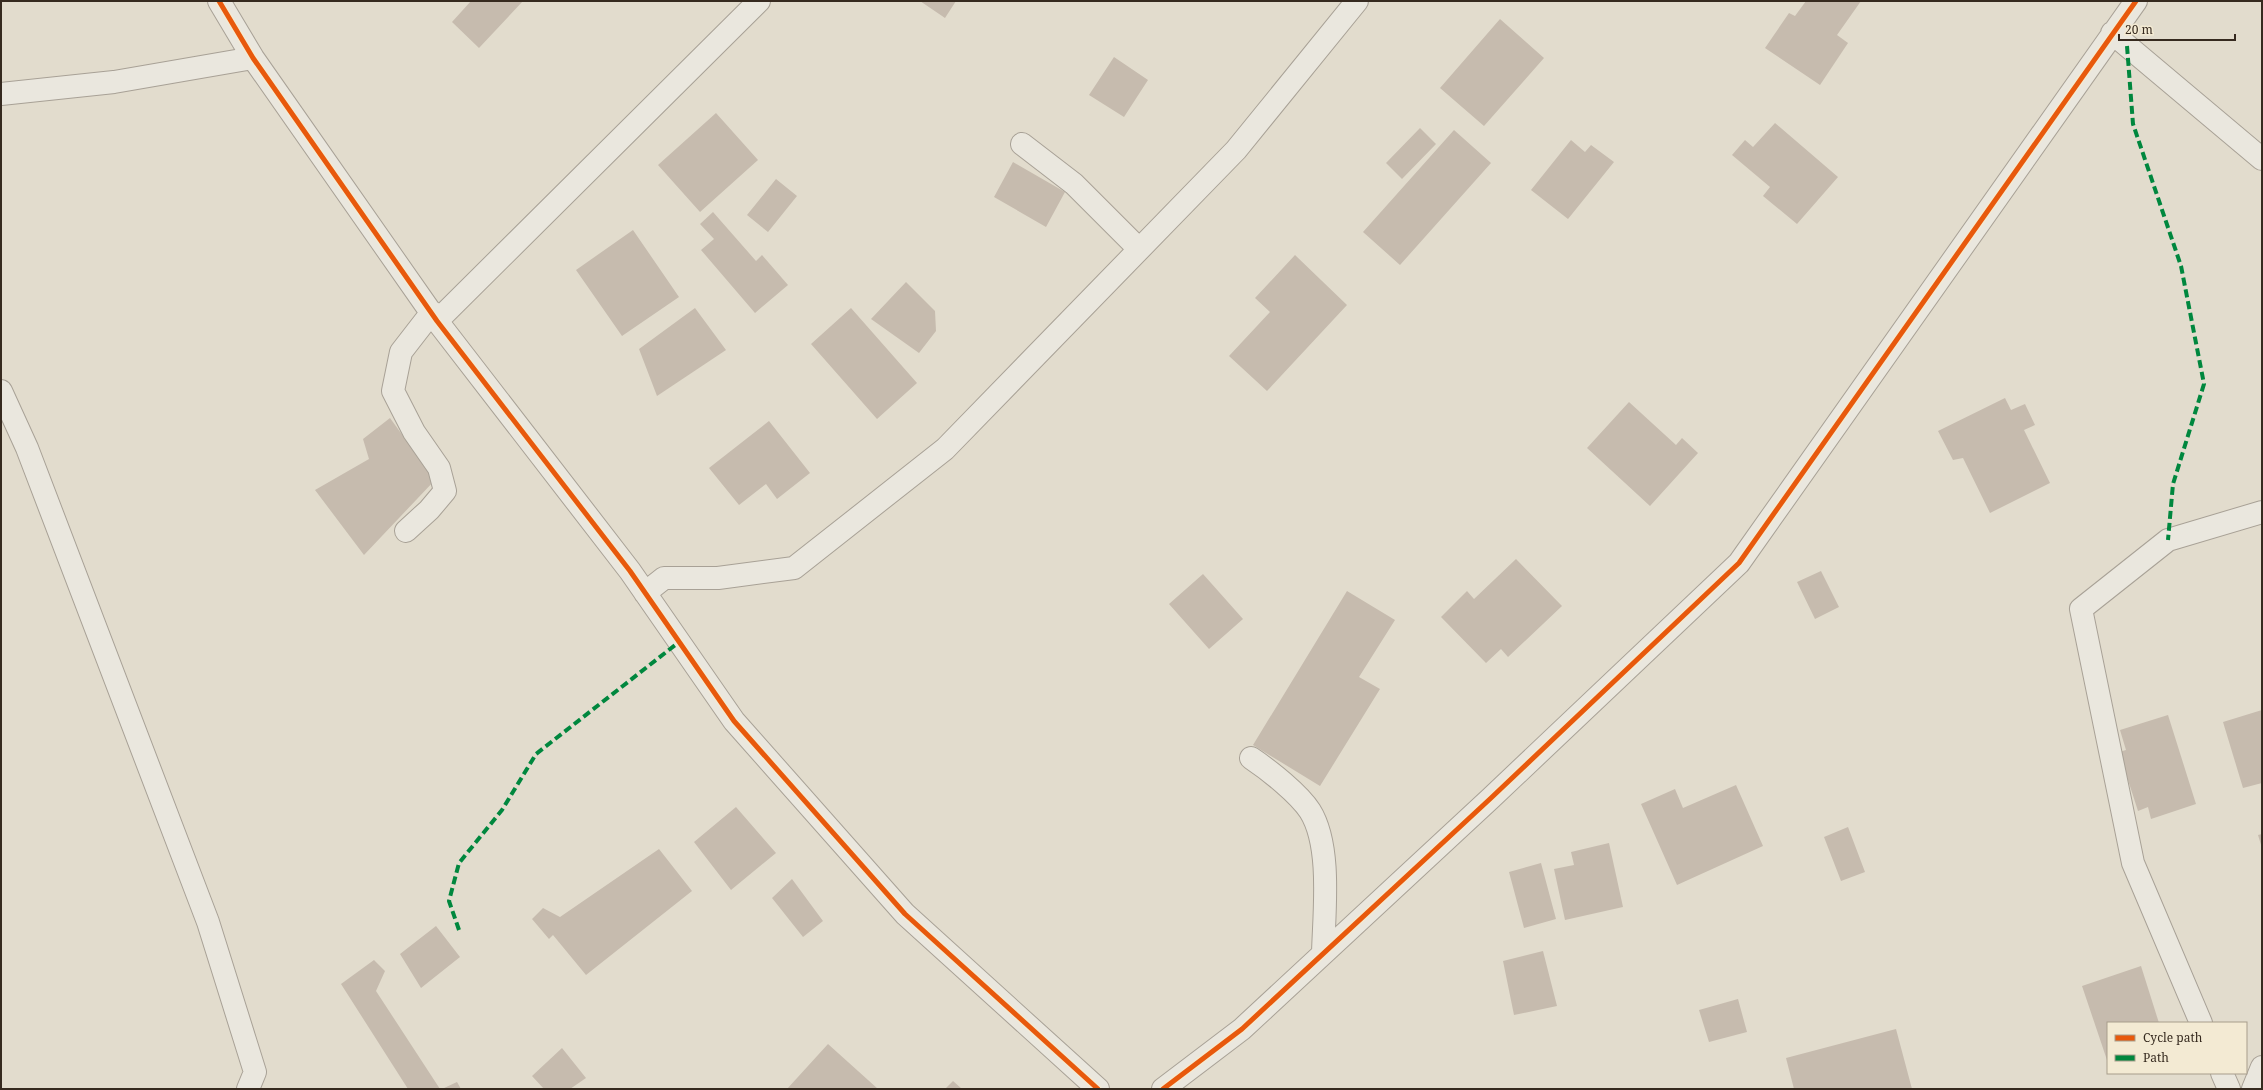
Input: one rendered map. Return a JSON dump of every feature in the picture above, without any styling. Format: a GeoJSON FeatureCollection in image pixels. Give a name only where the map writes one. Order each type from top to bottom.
{"type":"FeatureCollection","features":[{"type":"Feature","properties":{"kind":"street"},"geometry":{"type":"LineString","coordinates":[[220,1],[253,58],[435,317],[645,592],[734,721],[905,914],[1098,1089]]}},
{"type":"Feature","properties":{"kind":"street"},"geometry":{"type":"LineString","coordinates":[[406,531],[429,510],[445,491],[439,468],[414,432],[393,391],[401,352],[759,1]]}},
{"type":"Feature","properties":{"kind":"street"},"geometry":{"type":"LineString","coordinates":[[645,592],[664,578],[718,578],[794,568],[945,449],[1138,248],[1236,150],[1358,1]]}},
{"type":"Feature","properties":{"kind":"street"},"geometry":{"type":"LineString","coordinates":[[1163,1089],[1242,1028],[1491,798],[1739,563],[2136,1]]}},
{"type":"Feature","properties":{"kind":"street"},"geometry":{"type":"LineString","coordinates":[[2112,33],[2262,159]]}},
{"type":"Feature","properties":{"kind":"street"},"geometry":{"type":"LineString","coordinates":[[1,94],[114,82],[253,58]]}},
{"type":"Feature","properties":{"kind":"street"},"geometry":{"type":"LineString","coordinates":[[1022,144],[1074,184],[1138,248]]}},
{"type":"Feature","properties":{"kind":"street"},"geometry":{"type":"LineString","coordinates":[[1,391],[39,477],[208,922],[255,1072],[248,1089]]}},
{"type":"Feature","properties":{"kind":"street"},"geometry":{"type":"LineString","coordinates":[[2201,1022],[2133,863],[2081,609],[2168,540],[2262,512]]}},
{"type":"Feature","properties":{"kind":"street"},"geometry":{"type":"LineString","coordinates":[[1251,758],[1274,774],[1310,812],[1324,849],[1323,953]]}},
{"type":"Feature","properties":{"kind":"street"},"geometry":{"type":"LineString","coordinates":[[2253,1089],[2262,1067]]}},
{"type":"Feature","properties":{"kind":"street"},"geometry":{"type":"LineString","coordinates":[[2222,1074],[2229,1089]]}},
{"type":"Feature","properties":{"kind":"building"},"geometry":{"type":"Polygon","coordinates":[[[471,1],[523,1],[479,48],[452,22],[471,1]]]}},
{"type":"Feature","properties":{"kind":"building"},"geometry":{"type":"Polygon","coordinates":[[[920,1],[956,1],[945,18],[920,1]]]}},
{"type":"Feature","properties":{"kind":"building"},"geometry":{"type":"Polygon","coordinates":[[[1806,1],[1861,1],[1837,35],[1848,43],[1820,85],[1765,48],[1789,13],[1795,16],[1806,1]]]}},
{"type":"Feature","properties":{"kind":"building"},"geometry":{"type":"Polygon","coordinates":[[[1500,19],[1544,58],[1484,126],[1440,88],[1500,19]]]}},
{"type":"Feature","properties":{"kind":"building"},"geometry":{"type":"Polygon","coordinates":[[[1114,57],[1148,80],[1124,117],[1089,95],[1114,57]]]}},
{"type":"Feature","properties":{"kind":"building"},"geometry":{"type":"Polygon","coordinates":[[[716,113],[758,160],[700,212],[658,165],[716,113]]]}},
{"type":"Feature","properties":{"kind":"building"},"geometry":{"type":"Polygon","coordinates":[[[1775,123],[1838,177],[1797,224],[1763,196],[1770,187],[1732,155],[1745,140],[1753,147],[1775,123]]]}},
{"type":"Feature","properties":{"kind":"building"},"geometry":{"type":"Polygon","coordinates":[[[1420,128],[1436,144],[1402,179],[1386,163],[1420,128]]]}},
{"type":"Feature","properties":{"kind":"building"},"geometry":{"type":"Polygon","coordinates":[[[1454,130],[1491,163],[1400,265],[1363,232],[1454,130]]]}},
{"type":"Feature","properties":{"kind":"building"},"geometry":{"type":"Polygon","coordinates":[[[1571,140],[1585,152],[1591,145],[1614,162],[1568,219],[1531,190],[1571,140]]]}},
{"type":"Feature","properties":{"kind":"building"},"geometry":{"type":"Polygon","coordinates":[[[1013,162],[1065,192],[1046,227],[994,197],[1013,162]]]}},
{"type":"Feature","properties":{"kind":"building"},"geometry":{"type":"Polygon","coordinates":[[[776,179],[797,196],[768,232],[747,215],[776,179]]]}},
{"type":"Feature","properties":{"kind":"building"},"geometry":{"type":"Polygon","coordinates":[[[713,212],[756,261],[762,255],[788,285],[755,313],[701,250],[714,239],[700,224],[713,212]]]}},
{"type":"Feature","properties":{"kind":"building"},"geometry":{"type":"Polygon","coordinates":[[[633,230],[679,297],[622,336],[576,270],[633,230]]]}},
{"type":"Feature","properties":{"kind":"building"},"geometry":{"type":"Polygon","coordinates":[[[1295,255],[1347,305],[1267,391],[1229,356],[1270,312],[1255,298],[1295,255]]]}},
{"type":"Feature","properties":{"kind":"building"},"geometry":{"type":"Polygon","coordinates":[[[906,282],[935,311],[936,331],[919,353],[871,319],[906,282]]]}},
{"type":"Feature","properties":{"kind":"building"},"geometry":{"type":"Polygon","coordinates":[[[695,308],[726,350],[657,396],[639,349],[695,308]]]}},
{"type":"Feature","properties":{"kind":"building"},"geometry":{"type":"Polygon","coordinates":[[[851,308],[917,383],[877,419],[811,344],[851,308]]]}},
{"type":"Feature","properties":{"kind":"building"},"geometry":{"type":"Polygon","coordinates":[[[2005,398],[2011,410],[2025,404],[2035,425],[2024,430],[2050,483],[1990,513],[1963,458],[1953,460],[1938,431],[2005,398]]]}},
{"type":"Feature","properties":{"kind":"building"},"geometry":{"type":"Polygon","coordinates":[[[1629,402],[1676,445],[1682,438],[1698,453],[1650,506],[1587,448],[1629,402]]]}},
{"type":"Feature","properties":{"kind":"building"},"geometry":{"type":"Polygon","coordinates":[[[390,418],[435,480],[364,555],[315,490],[369,459],[363,439],[390,418]]]}},
{"type":"Feature","properties":{"kind":"building"},"geometry":{"type":"Polygon","coordinates":[[[769,421],[810,473],[777,499],[766,484],[739,505],[709,468],[769,421]]]}},
{"type":"Feature","properties":{"kind":"building"},"geometry":{"type":"Polygon","coordinates":[[[1516,559],[1562,606],[1508,657],[1501,649],[1486,663],[1441,617],[1467,591],[1474,599],[1516,559]]]}},
{"type":"Feature","properties":{"kind":"building"},"geometry":{"type":"Polygon","coordinates":[[[1821,571],[1839,607],[1815,619],[1797,582],[1821,571]]]}},
{"type":"Feature","properties":{"kind":"building"},"geometry":{"type":"Polygon","coordinates":[[[1203,574],[1243,619],[1209,649],[1169,604],[1203,574]]]}},
{"type":"Feature","properties":{"kind":"building"},"geometry":{"type":"Polygon","coordinates":[[[1347,591],[1395,620],[1359,677],[1380,689],[1320,786],[1253,745],[1347,591]]]}},
{"type":"Feature","properties":{"kind":"building"},"geometry":{"type":"Polygon","coordinates":[[[2262,710],[2262,783],[2243,788],[2223,722],[2262,710]]]}},
{"type":"Feature","properties":{"kind":"building"},"geometry":{"type":"Polygon","coordinates":[[[2168,715],[2196,804],[2151,819],[2148,807],[2138,811],[2119,752],[2126,750],[2120,730],[2168,715]]]}},
{"type":"Feature","properties":{"kind":"building"},"geometry":{"type":"Polygon","coordinates":[[[1736,785],[1763,846],[1677,885],[1641,804],[1675,789],[1683,808],[1736,785]]]}},
{"type":"Feature","properties":{"kind":"building"},"geometry":{"type":"Polygon","coordinates":[[[736,807],[776,853],[731,890],[694,842],[736,807]]]}},
{"type":"Feature","properties":{"kind":"building"},"geometry":{"type":"Polygon","coordinates":[[[1848,827],[1865,872],[1841,881],[1824,837],[1848,827]]]}},
{"type":"Feature","properties":{"kind":"building"},"geometry":{"type":"Polygon","coordinates":[[[2262,834],[2262,848],[2258,835],[2262,834]]]}},
{"type":"Feature","properties":{"kind":"building"},"geometry":{"type":"Polygon","coordinates":[[[1609,843],[1623,907],[1565,920],[1554,869],[1574,865],[1571,852],[1609,843]]]}},
{"type":"Feature","properties":{"kind":"building"},"geometry":{"type":"Polygon","coordinates":[[[659,849],[692,891],[586,975],[553,935],[549,939],[532,919],[543,908],[560,917],[659,849]]]}},
{"type":"Feature","properties":{"kind":"building"},"geometry":{"type":"Polygon","coordinates":[[[1541,863],[1556,919],[1524,928],[1509,872],[1541,863]]]}},
{"type":"Feature","properties":{"kind":"building"},"geometry":{"type":"Polygon","coordinates":[[[792,879],[823,921],[803,937],[772,898],[792,879]]]}},
{"type":"Feature","properties":{"kind":"building"},"geometry":{"type":"Polygon","coordinates":[[[436,926],[460,957],[421,988],[400,954],[436,926]]]}},
{"type":"Feature","properties":{"kind":"building"},"geometry":{"type":"Polygon","coordinates":[[[1543,951],[1557,1006],[1514,1015],[1503,961],[1543,951]]]}},
{"type":"Feature","properties":{"kind":"building"},"geometry":{"type":"Polygon","coordinates":[[[374,960],[385,971],[376,991],[440,1089],[408,1089],[341,984],[374,960]]]}},
{"type":"Feature","properties":{"kind":"building"},"geometry":{"type":"Polygon","coordinates":[[[2141,966],[2159,1022],[2107,1022],[2107,1060],[2082,986],[2141,966]]]}},
{"type":"Feature","properties":{"kind":"building"},"geometry":{"type":"Polygon","coordinates":[[[1738,999],[1747,1032],[1709,1042],[1699,1010],[1738,999]]]}},
{"type":"Feature","properties":{"kind":"building"},"geometry":{"type":"Polygon","coordinates":[[[1896,1029],[1912,1089],[1794,1089],[1786,1058],[1896,1029]]]}},
{"type":"Feature","properties":{"kind":"building"},"geometry":{"type":"Polygon","coordinates":[[[828,1044],[878,1089],[787,1089],[828,1044]]]}},
{"type":"Feature","properties":{"kind":"building"},"geometry":{"type":"Polygon","coordinates":[[[562,1048],[586,1078],[570,1089],[544,1089],[532,1076],[562,1048]]]}},
{"type":"Feature","properties":{"kind":"building"},"geometry":{"type":"Polygon","coordinates":[[[953,1081],[962,1089],[945,1089],[953,1081]]]}},
{"type":"Feature","properties":{"kind":"building"},"geometry":{"type":"Polygon","coordinates":[[[457,1082],[461,1089],[442,1089],[457,1082]]]}},
{"type":"Feature","properties":{"kind":"marked path"},"geometry":{"type":"LineString","coordinates":[[2127,46],[2133,124],[2181,266],[2204,384],[2173,484],[2168,540]]}},
{"type":"Feature","properties":{"kind":"marked path"},"geometry":{"type":"LineString","coordinates":[[459,930],[449,901],[459,863],[502,810],[536,754],[679,642]]}},
{"type":"Feature","properties":{"kind":"cycle path"},"geometry":{"type":"LineString","coordinates":[[219,1],[253,58],[437,321],[630,571],[734,721],[905,914],[1098,1089]]}},
{"type":"Feature","properties":{"kind":"cycle path"},"geometry":{"type":"LineString","coordinates":[[1163,1089],[1242,1029],[1491,798],[1739,563],[2136,1]]}}]}
